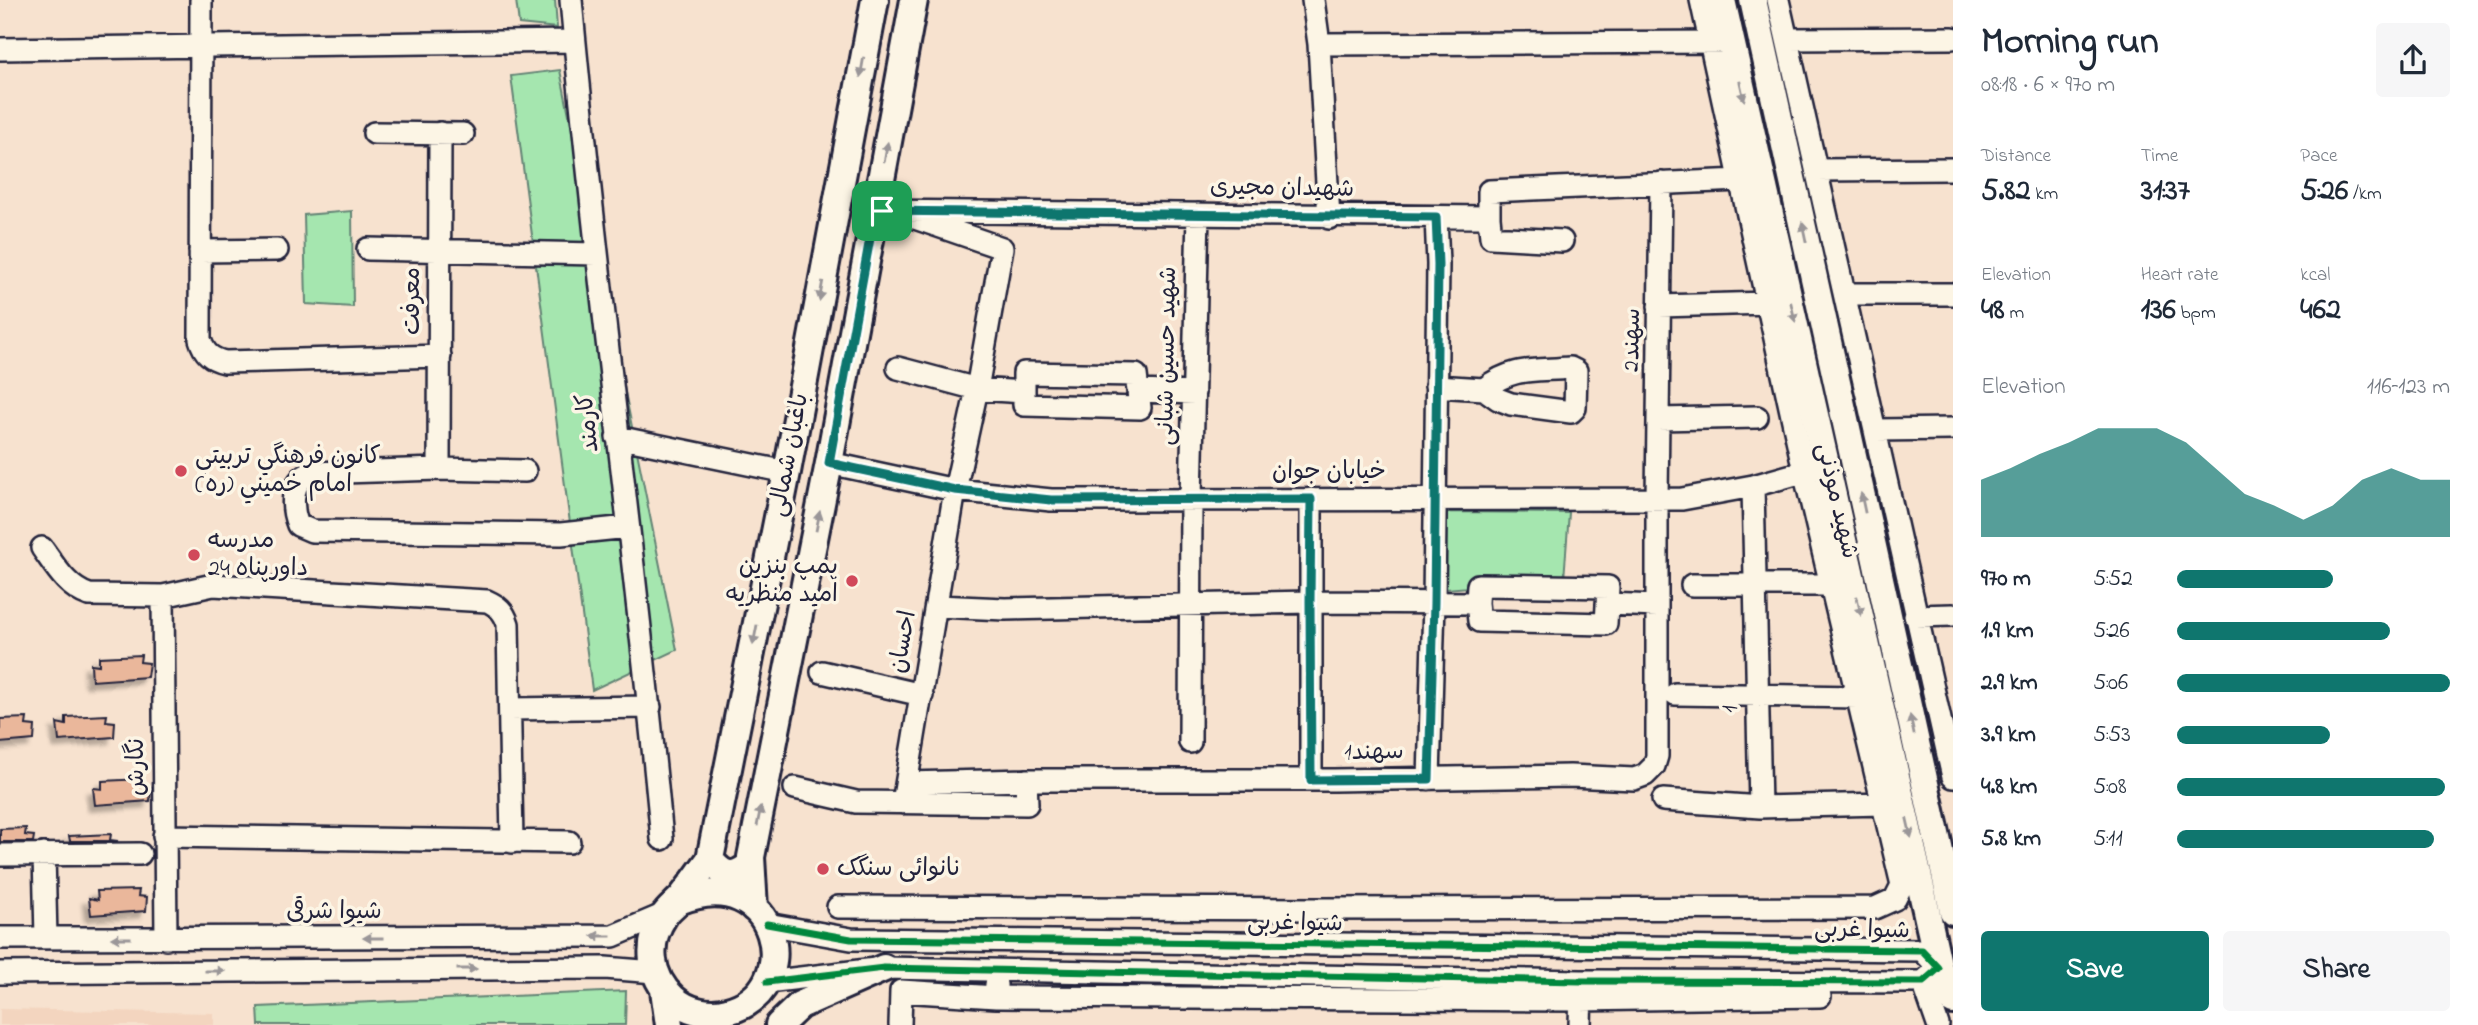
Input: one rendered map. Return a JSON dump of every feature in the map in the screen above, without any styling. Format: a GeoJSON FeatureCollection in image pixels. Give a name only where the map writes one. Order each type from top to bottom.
{"type":"FeatureCollection","features":[{"type":"Feature","properties":{"kind":"main road","name":"باغبان شمالی"},"geometry":{"type":"LineString","coordinates":[[672,908],[710,859],[787,472],[874,0]]}},
{"type":"Feature","properties":{"kind":"main road","name":"باغبان شمالی"},"geometry":{"type":"LineString","coordinates":[[761,916],[751,857],[829,463],[884,211],[914,0]]}},
{"type":"Feature","properties":{"kind":"main road","name":"شهید موذنی"},"geometry":{"type":"LineString","coordinates":[[1722,0],[1721,43],[1816,468],[1953,911]]}},
{"type":"Feature","properties":{"kind":"main road","name":"شهید موذنی"},"geometry":{"type":"LineString","coordinates":[[1753,0],[1908,766],[1930,981],[1953,1001]]}},
{"type":"Feature","properties":{"kind":"main road"},"geometry":{"type":"LineString","coordinates":[[710,859],[718,869],[729,874],[742,873],[751,864]]}},
{"type":"Feature","properties":{"kind":"main road"},"geometry":{"type":"LineString","coordinates":[[659,981],[679,1003],[698,1012],[733,1017],[767,982],[773,963],[773,943],[761,916],[738,897],[718,891],[698,893],[672,908],[655,932],[652,952],[669,1025]]}},
{"type":"Feature","properties":{"kind":"main road"},"geometry":{"type":"LineString","coordinates":[[779,1025],[800,1005],[884,968]]}},
{"type":"Feature","properties":{"kind":"street"},"geometry":{"type":"LineString","coordinates":[[201,0],[200,339],[208,355],[225,362],[440,356]]}},
{"type":"Feature","properties":{"kind":"street","name":"کارمند"},"geometry":{"type":"LineString","coordinates":[[570,0],[617,437],[650,707],[662,839]]}},
{"type":"Feature","properties":{"kind":"street"},"geometry":{"type":"LineString","coordinates":[[1313,0],[1319,44],[1329,217]]}},
{"type":"Feature","properties":{"kind":"street"},"geometry":{"type":"LineString","coordinates":[[838,907],[1875,908],[1895,899],[1902,885],[1831,585],[1816,468],[1768,303],[1741,180],[1721,43],[1701,0]]}},
{"type":"Feature","properties":{"kind":"street"},"geometry":{"type":"LineString","coordinates":[[1779,0],[1915,616],[1949,745],[1953,777]]}},
{"type":"Feature","properties":{"kind":"street"},"geometry":{"type":"LineString","coordinates":[[1788,39],[1953,38]]}},
{"type":"Feature","properties":{"kind":"street"},"geometry":{"type":"LineString","coordinates":[[0,49],[574,41]]}},
{"type":"Feature","properties":{"kind":"street"},"geometry":{"type":"LineString","coordinates":[[1319,44],[1721,43]]}},
{"type":"Feature","properties":{"kind":"street","name":"معرفت"},"geometry":{"type":"LineString","coordinates":[[439,470],[440,133]]}},
{"type":"Feature","properties":{"kind":"street"},"geometry":{"type":"LineString","coordinates":[[374,134],[463,134]]}},
{"type":"Feature","properties":{"kind":"street"},"geometry":{"type":"LineString","coordinates":[[1816,170],[1953,169]]}},
{"type":"Feature","properties":{"kind":"street"},"geometry":{"type":"LineString","coordinates":[[1562,242],[1491,237],[1489,191],[1741,180]]}},
{"type":"Feature","properties":{"kind":"street","name":"2سهند"},"geometry":{"type":"LineString","coordinates":[[1657,498],[1661,183]]}},
{"type":"Feature","properties":{"kind":"street","name":"شهیدان مجیری"},"geometry":{"type":"LineString","coordinates":[[884,211],[1489,218]]}},
{"type":"Feature","properties":{"kind":"street","name":"احسان"},"geometry":{"type":"LineString","coordinates":[[884,211],[1002,248],[977,389],[955,490],[905,793]]}},
{"type":"Feature","properties":{"kind":"street","name":"شهید حسین شبانی"},"geometry":{"type":"LineString","coordinates":[[1190,742],[1191,498],[1198,214]]}},
{"type":"Feature","properties":{"kind":"street"},"geometry":{"type":"LineString","coordinates":[[1429,779],[1434,602],[1436,217]]}},
{"type":"Feature","properties":{"kind":"street"},"geometry":{"type":"LineString","coordinates":[[368,249],[597,254]]}},
{"type":"Feature","properties":{"kind":"street"},"geometry":{"type":"LineString","coordinates":[[200,251],[277,250]]}},
{"type":"Feature","properties":{"kind":"street"},"geometry":{"type":"LineString","coordinates":[[1846,294],[1953,294]]}},
{"type":"Feature","properties":{"kind":"street"},"geometry":{"type":"LineString","coordinates":[[1660,306],[1768,303]]}},
{"type":"Feature","properties":{"kind":"street"},"geometry":{"type":"LineString","coordinates":[[898,368],[977,389],[1024,392]]}},
{"type":"Feature","properties":{"kind":"street"},"geometry":{"type":"LineString","coordinates":[[1024,373],[1136,375],[1138,391],[1140,408],[1024,405],[1024,373]]}},
{"type":"Feature","properties":{"kind":"street"},"geometry":{"type":"LineString","coordinates":[[1436,386],[1484,389]]}},
{"type":"Feature","properties":{"kind":"street"},"geometry":{"type":"LineString","coordinates":[[1138,391],[1194,393]]}},
{"type":"Feature","properties":{"kind":"street"},"geometry":{"type":"LineString","coordinates":[[1658,419],[1757,417]]}},
{"type":"Feature","properties":{"kind":"street"},"geometry":{"type":"LineString","coordinates":[[1876,430],[1953,429]]}},
{"type":"Feature","properties":{"kind":"street"},"geometry":{"type":"LineString","coordinates":[[617,437],[787,472]]}},
{"type":"Feature","properties":{"kind":"street","name":"خیابان جوان"},"geometry":{"type":"LineString","coordinates":[[829,463],[955,490],[1051,500],[1682,499],[1753,486],[1816,468]]}},
{"type":"Feature","properties":{"kind":"street"},"geometry":{"type":"LineString","coordinates":[[525,471],[439,470],[305,475],[298,479],[295,487],[295,517],[298,525],[312,531],[561,534],[628,527]]}},
{"type":"Feature","properties":{"kind":"street","name":"1"},"geometry":{"type":"LineString","coordinates":[[1753,486],[1760,807]]}},
{"type":"Feature","properties":{"kind":"street","name":"1سهند"},"geometry":{"type":"LineString","coordinates":[[905,793],[1027,804],[1026,780],[1570,776],[1634,779],[1645,775],[1654,766],[1657,756],[1657,498]]}},
{"type":"Feature","properties":{"kind":"street"},"geometry":{"type":"LineString","coordinates":[[1311,499],[1311,780]]}},
{"type":"Feature","properties":{"kind":"street"},"geometry":{"type":"LineString","coordinates":[[42,548],[66,581],[80,592],[89,594],[163,596],[213,585],[487,601],[497,606],[505,614],[508,624],[512,842]]}},
{"type":"Feature","properties":{"kind":"street"},"geometry":{"type":"LineString","coordinates":[[1692,584],[1831,585]]}},
{"type":"Feature","properties":{"kind":"street"},"geometry":{"type":"LineString","coordinates":[[1478,585],[1608,587],[1606,624],[1479,621],[1477,603],[1478,585]]}},
{"type":"Feature","properties":{"kind":"street","name":"نگارش"},"geometry":{"type":"LineString","coordinates":[[163,596],[166,939]]}},
{"type":"Feature","properties":{"kind":"street"},"geometry":{"type":"LineString","coordinates":[[937,606],[1005,609],[1310,602],[1477,603]]}},
{"type":"Feature","properties":{"kind":"street"},"geometry":{"type":"LineString","coordinates":[[1607,604],[1657,606]]}},
{"type":"Feature","properties":{"kind":"street"},"geometry":{"type":"LineString","coordinates":[[1915,616],[1953,615]]}},
{"type":"Feature","properties":{"kind":"street"},"geometry":{"type":"LineString","coordinates":[[822,672],[922,695]]}},
{"type":"Feature","properties":{"kind":"street"},"geometry":{"type":"LineString","coordinates":[[1675,694],[1857,697]]}},
{"type":"Feature","properties":{"kind":"street"},"geometry":{"type":"LineString","coordinates":[[510,709],[650,707]]}},
{"type":"Feature","properties":{"kind":"street"},"geometry":{"type":"LineString","coordinates":[[795,788],[856,802],[905,793]]}},
{"type":"Feature","properties":{"kind":"street"},"geometry":{"type":"LineString","coordinates":[[1663,800],[1760,807],[1882,804]]}},
{"type":"Feature","properties":{"kind":"street"},"geometry":{"type":"LineString","coordinates":[[164,836],[569,842]]}},
{"type":"Feature","properties":{"kind":"street"},"geometry":{"type":"LineString","coordinates":[[0,855],[139,853]]}},
{"type":"Feature","properties":{"kind":"street"},"geometry":{"type":"LineString","coordinates":[[44,855],[46,938]]}},
{"type":"Feature","properties":{"kind":"street","name":"شیوا شرقی"},"geometry":{"type":"LineString","coordinates":[[0,938],[614,936],[672,908]]}},
{"type":"Feature","properties":{"kind":"street","name":"شیوا غربی"},"geometry":{"type":"LineString","coordinates":[[761,916],[851,939],[1922,950],[1930,981],[1581,990],[884,968],[767,982]]}},
{"type":"Feature","properties":{"kind":"street"},"geometry":{"type":"LineString","coordinates":[[0,973],[605,968],[659,981]]}},
{"type":"Feature","properties":{"kind":"street"},"geometry":{"type":"LineString","coordinates":[[996,996],[997,971]]}},
{"type":"Feature","properties":{"kind":"street"},"geometry":{"type":"LineString","coordinates":[[1930,981],[1938,1025]]}},
{"type":"Feature","properties":{"kind":"street"},"geometry":{"type":"LineString","coordinates":[[900,1025],[901,991],[996,996],[1581,990],[1580,1025]]}},
{"type":"Feature","properties":{"kind":"shaded area"},"geometry":{"type":"Polygon","coordinates":[[[0,1009],[214,1013],[214,1025],[0,1025],[0,1009]]]}},
{"type":"Feature","properties":{"kind":"green space"},"geometry":{"type":"Polygon","coordinates":[[[516,0],[555,0],[557,28],[519,24],[516,0]]]}},
{"type":"Feature","properties":{"kind":"green space"},"geometry":{"type":"Polygon","coordinates":[[[560,70],[677,650],[592,690],[511,76],[560,70]]]}},
{"type":"Feature","properties":{"kind":"green space"},"geometry":{"type":"Polygon","coordinates":[[[352,211],[353,307],[306,304],[304,215],[352,211]]]}},
{"type":"Feature","properties":{"kind":"green space"},"geometry":{"type":"Polygon","coordinates":[[[1446,512],[1569,513],[1564,579],[1446,589],[1446,512]]]}},
{"type":"Feature","properties":{"kind":"green space"},"geometry":{"type":"Polygon","coordinates":[[[626,991],[625,1025],[259,1025],[258,1007],[626,991]]]}},
{"type":"Feature","properties":{"kind":"building"},"geometry":{"type":"Polygon","coordinates":[[[141,655],[140,662],[149,663],[147,677],[92,681],[91,664],[99,665],[99,657],[141,655]]]}},
{"type":"Feature","properties":{"kind":"building"},"geometry":{"type":"Polygon","coordinates":[[[107,715],[106,721],[115,722],[114,737],[59,741],[57,723],[66,725],[66,717],[107,715]]]}},
{"type":"Feature","properties":{"kind":"building"},"geometry":{"type":"Polygon","coordinates":[[[27,718],[26,725],[35,726],[34,740],[0,743],[0,719],[27,718]]]}},
{"type":"Feature","properties":{"kind":"building"},"geometry":{"type":"Polygon","coordinates":[[[143,779],[142,786],[151,787],[150,801],[95,805],[93,788],[102,789],[102,781],[143,779]]]}},
{"type":"Feature","properties":{"kind":"building"},"geometry":{"type":"Polygon","coordinates":[[[26,828],[25,835],[34,836],[33,842],[0,842],[0,829],[26,828]]]}},
{"type":"Feature","properties":{"kind":"building"},"geometry":{"type":"Polygon","coordinates":[[[111,834],[110,840],[118,841],[70,841],[69,836],[111,834]]]}},
{"type":"Feature","properties":{"kind":"building"},"geometry":{"type":"Polygon","coordinates":[[[139,890],[138,896],[147,897],[146,911],[91,915],[89,898],[98,900],[97,891],[139,890]]]}},
{"type":"Feature","properties":{"kind":"cycle path"},"geometry":{"type":"LineString","coordinates":[[767,924],[851,939],[1922,950],[1939,968],[1923,982],[1581,981],[884,968],[767,982]]}},
{"type":"Feature","properties":{"kind":"place","name":"كانون فرهنگي تربيتي امام خميني (ره)"},"geometry":{"type":"Point","coordinates":[181,471]}},
{"type":"Feature","properties":{"kind":"place","name":"مدرسه داورپناه 24"},"geometry":{"type":"Point","coordinates":[194,555]}},
{"type":"Feature","properties":{"kind":"place","name":"پمپ بنزین امید منظریه"},"geometry":{"type":"Point","coordinates":[852,581]}},
{"type":"Feature","properties":{"kind":"place","name":"نانوائی سنگک"},"geometry":{"type":"Point","coordinates":[823,869]}},
{"type":"Feature","properties":{"kind":"route"},"geometry":{"type":"LineString","coordinates":[[875,211],[882,211],[1436,217],[1438,264],[1434,602],[1429,779],[1311,780],[1311,499],[1051,500],[955,490],[829,463],[875,211]]}}]}
